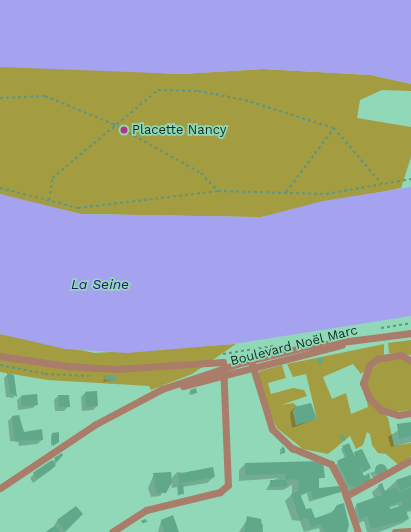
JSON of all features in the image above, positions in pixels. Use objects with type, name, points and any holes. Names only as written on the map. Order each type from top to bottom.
[{"type":"street","name":"Boulevard Noël Marc","points":[[221,365],[251,360],[310,346],[411,333]]},
{"type":"street","name":"Boulevard Noël Marc","points":[[152,394],[367,339]]},
{"type":"street","points":[[411,362],[401,355],[378,359],[366,371],[363,383],[369,398],[381,410],[398,415],[411,413]]},
{"type":"street","points":[[0,356],[67,366],[116,369],[201,364],[221,365]]},
{"type":"street","points":[[251,360],[267,419],[276,434],[301,453],[329,461],[346,496],[358,532]]},
{"type":"street","points":[[201,364],[203,374]]},
{"type":"street","points":[[0,488],[91,428],[152,394],[203,374],[221,365]]},
{"type":"street","points":[[112,532],[146,510],[220,492],[228,485],[226,375],[221,365]]},
{"type":"street","points":[[346,496],[411,460]]},
{"type":"street","points":[[396,532],[411,531]]},
{"type":"path","points":[[49,200],[52,178],[113,124],[158,90],[198,91],[245,100],[334,128],[382,184]]},
{"type":"path","points":[[0,98],[45,96],[113,124],[201,173],[218,191]]},
{"type":"path","points":[[285,192],[334,128]]},
{"type":"path","points":[[0,188],[78,208],[218,191],[326,194],[411,179]]},
{"type":"path","points":[[373,329],[411,323]]},
{"type":"path","points":[[216,355],[281,344]]},
{"type":"shaded area","points":[[38,66],[181,74],[263,69],[371,75],[411,84],[411,91],[382,90],[360,100],[357,118],[411,127],[411,157],[401,188],[261,217],[81,214],[12,198],[0,194],[0,67]]},
{"type":"shaded area","points":[[0,334],[95,353],[236,344],[192,374],[151,390],[149,386],[48,380],[0,372]]},
{"type":"shaded area","points":[[411,340],[411,355],[389,353],[388,343]]},
{"type":"shaded area","points":[[384,344],[384,354],[361,374],[353,364],[323,377],[332,399],[346,393],[351,414],[368,407],[365,392],[388,418],[394,446],[411,443],[411,456],[400,466],[386,454],[378,453],[372,445],[370,434],[367,432],[363,445],[356,449],[350,436],[328,454],[303,449],[277,428],[268,411],[258,374],[260,371],[282,365],[286,378],[268,383],[271,394],[293,388],[304,390],[307,396],[281,405],[293,403],[297,406],[293,411],[296,425],[317,419],[306,374],[293,377],[287,364]]},
{"type":"shaded area","points":[[401,358],[411,365],[411,410],[388,412],[372,398],[366,385],[368,373],[381,361]]},
{"type":"water","points":[[0,0],[411,0],[411,84],[371,75],[263,69],[181,74],[0,67]]},
{"type":"water","name":"La Seine","points":[[411,187],[411,316],[233,344],[127,353],[65,349],[0,334],[0,194],[81,214],[261,217],[323,201]]},
{"type":"building","points":[[320,358],[323,361],[320,364],[317,361]]},
{"type":"building","points":[[7,373],[14,375],[17,397],[10,393]]},
{"type":"building","points":[[105,375],[116,376],[116,381],[105,380]]},
{"type":"building","points":[[196,388],[197,393],[191,394],[190,390]]},
{"type":"building","points":[[97,391],[98,406],[86,407],[85,392]]},
{"type":"building","points":[[37,394],[38,405],[22,406],[21,395]]},
{"type":"building","points":[[58,395],[69,395],[70,407],[59,407]]},
{"type":"building","points":[[311,403],[317,419],[296,425],[294,407]]},
{"type":"building","points":[[19,415],[24,432],[42,429],[43,440],[15,441],[12,416]]},
{"type":"building","points":[[411,422],[411,436],[399,439],[397,424]]},
{"type":"building","points":[[59,432],[59,442],[53,446],[52,433]]},
{"type":"building","points":[[343,434],[346,440],[342,441],[340,435]]},
{"type":"building","points":[[349,443],[355,458],[354,452],[362,449],[371,468],[364,472],[358,464],[364,476],[369,473],[371,480],[355,487],[348,484],[337,461],[347,456],[342,446]]},
{"type":"building","points":[[282,446],[285,449],[285,453],[282,453]]},
{"type":"building","points":[[62,453],[63,455],[57,462],[54,458]]},
{"type":"building","points":[[52,460],[56,466],[37,479],[33,473]]},
{"type":"building","points":[[323,461],[325,478],[319,478],[319,488],[339,486],[341,492],[313,499],[311,491],[300,494],[306,509],[311,508],[315,518],[331,514],[337,505],[344,503],[349,525],[347,532],[326,532],[320,524],[311,527],[308,518],[300,520],[291,494],[299,491],[298,479],[286,480],[285,474],[245,475],[245,463]]},
{"type":"building","points":[[381,464],[385,466],[387,470],[385,474],[381,476],[377,474],[375,470],[377,466]]},
{"type":"building","points":[[213,467],[215,477],[180,484],[178,474]]},
{"type":"building","points":[[171,472],[172,482],[166,493],[156,493],[153,473]]},
{"type":"building","points":[[411,475],[411,486],[400,491],[396,480]]},
{"type":"building","points":[[270,480],[286,480],[288,486],[270,487]]},
{"type":"building","points":[[382,483],[385,491],[397,487],[398,492],[411,488],[411,509],[406,511],[409,519],[371,529],[368,516],[360,519],[356,504],[382,495],[378,485]],"holes":[[[402,501],[403,505],[390,509],[389,506]]]},
{"type":"building","points":[[183,484],[184,494],[179,494],[178,485]]},
{"type":"building","points":[[76,506],[83,514],[65,532],[57,520]]},
{"type":"building","points":[[173,515],[179,532],[164,532],[161,520]]},
{"type":"building","points":[[247,516],[261,519],[263,532],[244,532]]},
{"type":"building","points":[[146,519],[147,522],[142,523],[141,521]]},
{"type":"building","points":[[56,526],[60,532],[46,532],[51,528]]},
{"type":"place","name":"Placette Nancy","points":[[124,130]]}]
